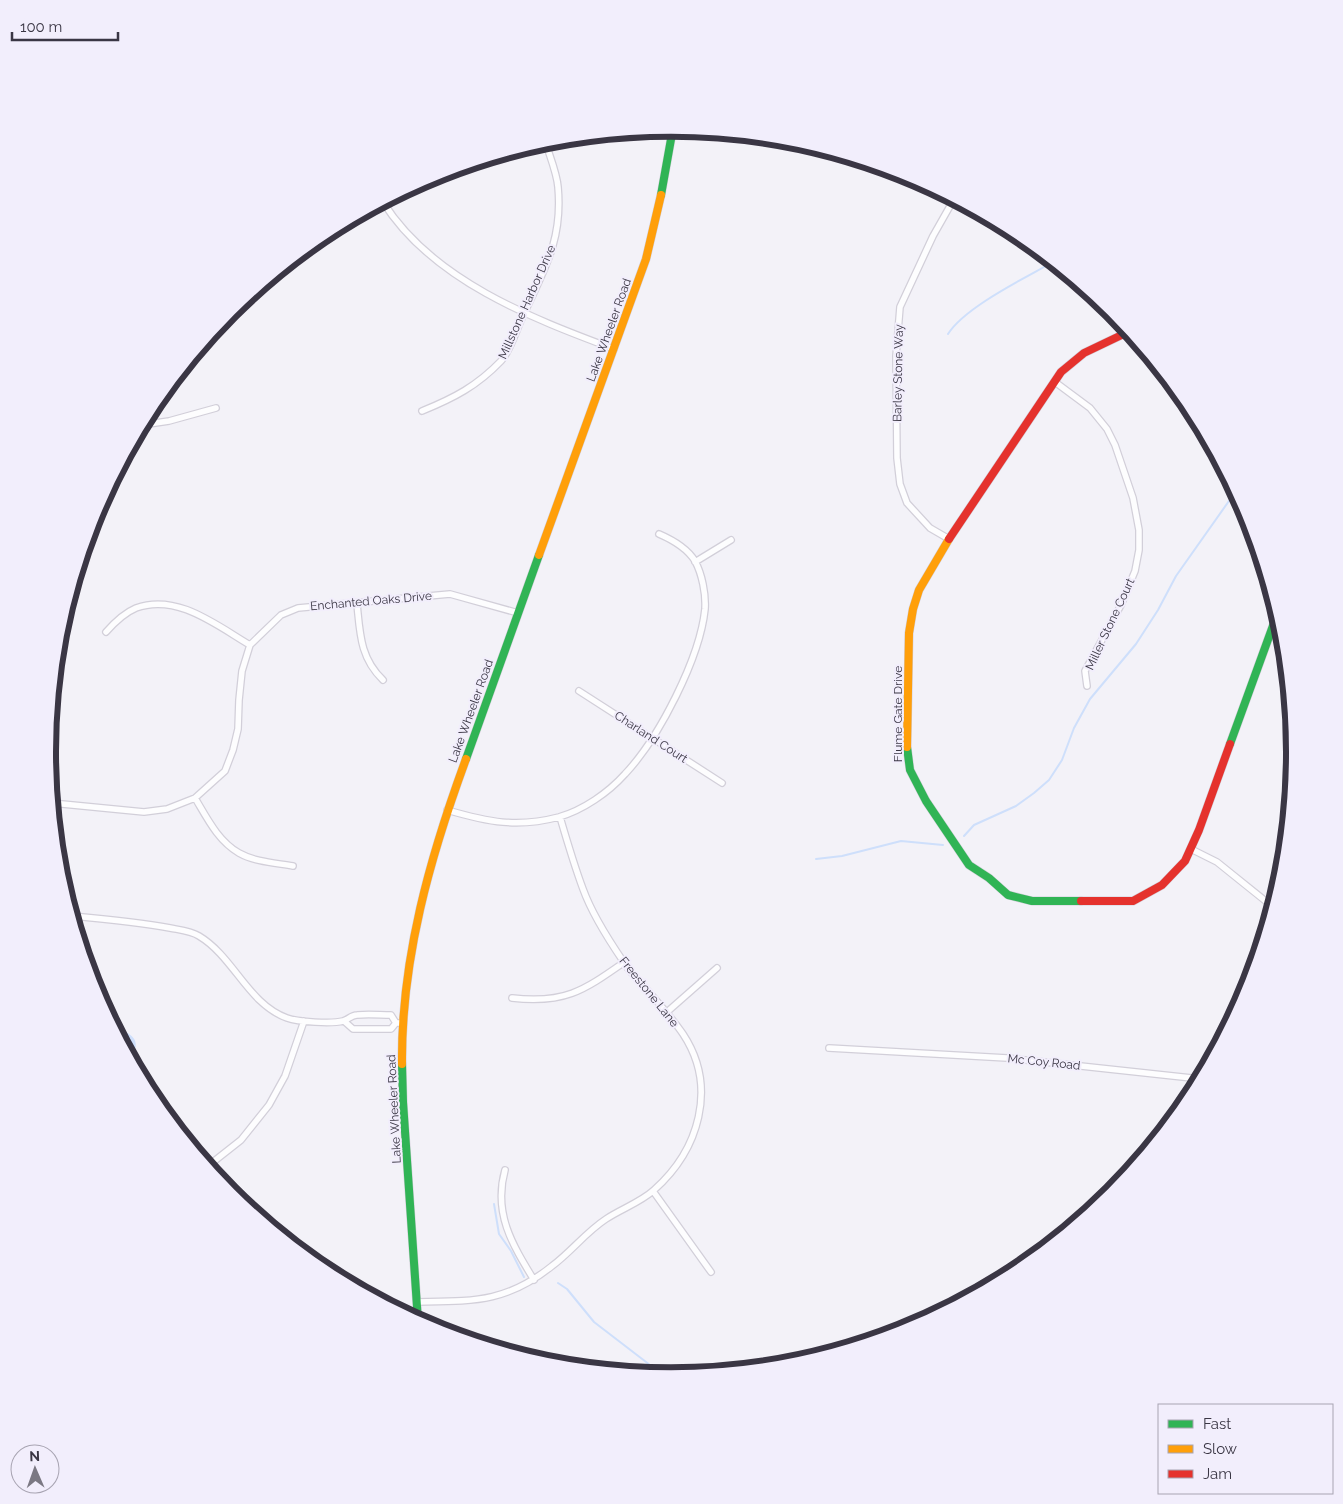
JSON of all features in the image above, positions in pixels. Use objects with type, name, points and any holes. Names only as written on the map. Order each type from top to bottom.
[{"type":"street","name":"Lake Wheeler Road","points":[[418,1312],[400,1023],[413,940],[447,810],[637,286],[654,231],[671,137]]},
{"type":"street","name":"Millstone Harbor Drive","points":[[422,411],[452,399],[472,386],[503,359],[552,253],[557,231],[558,185],[548,150]]},
{"type":"street","name":"Barley Stone Way","points":[[949,539],[930,528],[907,503],[900,484],[897,458],[896,356],[900,307],[933,236],[951,204]]},
{"type":"street","points":[[386,207],[393,219],[407,235],[428,254],[477,287],[524,313],[614,349]]},
{"type":"street","name":"Flume Gate Drive","points":[[1123,334],[1086,351],[1070,362],[1039,403],[949,539],[919,590],[909,633],[907,747],[910,770],[926,801],[969,865],[989,878],[1008,895],[1032,901],[1133,901],[1162,885],[1185,861],[1200,830],[1273,625]]},
{"type":"street","name":"Miller Stone Court","points":[[1055,382],[1090,408],[1107,429],[1115,445],[1133,498],[1139,530],[1139,550],[1135,571],[1121,605],[1086,671],[1087,686]]},
{"type":"street","points":[[152,424],[169,421],[216,408]]},
{"type":"street","points":[[447,810],[485,821],[507,823],[531,822],[560,816],[583,806],[614,785],[626,774],[653,739],[688,669],[703,623],[705,607],[704,591],[695,562],[688,552],[673,540],[659,534]]},
{"type":"street","points":[[695,562],[731,540]]},
{"type":"street","name":"Enchanted Oaks Drive","points":[[59,804],[144,812],[167,809],[195,798],[225,771],[238,729],[242,672],[250,645],[281,615],[298,608],[450,594],[518,613]]},
{"type":"street","points":[[106,632],[120,618],[135,608],[154,604],[176,605],[195,613],[250,645]]},
{"type":"street","points":[[357,604],[361,644],[373,671],[382,680]]},
{"type":"street","name":"Charland Court","points":[[579,691],[722,783]]},
{"type":"street","points":[[195,798],[215,830],[240,853],[264,861],[293,866]]},
{"type":"street","name":"Freestone Lane","points":[[417,1302],[482,1300],[518,1289],[534,1280],[604,1220],[653,1192],[677,1167],[696,1131],[700,1082],[692,1050],[667,1012],[624,963],[584,891],[572,860],[560,816]]},
{"type":"street","points":[[1191,849],[1217,862],[1268,902]]},
{"type":"street","points":[[79,917],[160,926],[198,935],[228,961],[259,1000],[275,1013],[288,1018],[304,1021],[344,1021],[354,1015],[391,1014],[400,1023],[391,1028],[353,1029],[344,1021]]},
{"type":"street","points":[[512,998],[544,1000],[574,993],[589,986],[624,963]]},
{"type":"street","points":[[667,1012],[717,968]]},
{"type":"street","points":[[213,1162],[240,1140],[269,1105],[286,1076],[304,1021]]},
{"type":"street","name":"Mc Coy Road","points":[[829,1048],[1007,1058],[1193,1078]]},
{"type":"street","points":[[505,1170],[502,1183],[504,1222],[513,1246],[534,1280]]},
{"type":"street","points":[[653,1192],[711,1272]]},
{"type":"water","points":[[124,1031],[133,1038],[136,1046],[134,1051]]},
{"type":"waterway","points":[[948,334],[956,324],[981,304],[1047,265]]},
{"type":"waterway","points":[[964,836],[974,825],[1016,806],[1049,780],[1062,760],[1074,728],[1090,699],[1136,644],[1158,610],[1176,576],[1231,498]]},
{"type":"waterway","points":[[816,859],[842,856],[901,841],[943,845]]},
{"type":"waterway","points":[[494,1204],[499,1234],[511,1251],[524,1277]]},
{"type":"waterway","points":[[558,1283],[567,1289],[594,1322],[652,1367]]},
{"type":"traffic: fast","points":[[661,195],[671,137]]},
{"type":"traffic: fast","points":[[466,759],[539,555]]},
{"type":"traffic: fast","points":[[1230,744],[1273,625]]},
{"type":"traffic: fast","points":[[907,747],[910,770],[926,801],[969,865],[989,878],[1008,895],[1032,901],[1081,901]]},
{"type":"traffic: fast","points":[[402,1064],[417,1312]]},
{"type":"traffic: slow","points":[[539,555],[646,259],[661,195]]},
{"type":"traffic: slow","points":[[907,747],[909,633],[913,609],[919,590],[949,539]]},
{"type":"traffic: slow","points":[[402,1064],[403,1025],[412,947],[430,871],[466,759]]},
{"type":"traffic: jam","points":[[949,539],[1061,372],[1084,353],[1123,334]]},
{"type":"traffic: jam","points":[[1081,901],[1133,901],[1162,885],[1185,861],[1199,830],[1230,744]]}]
